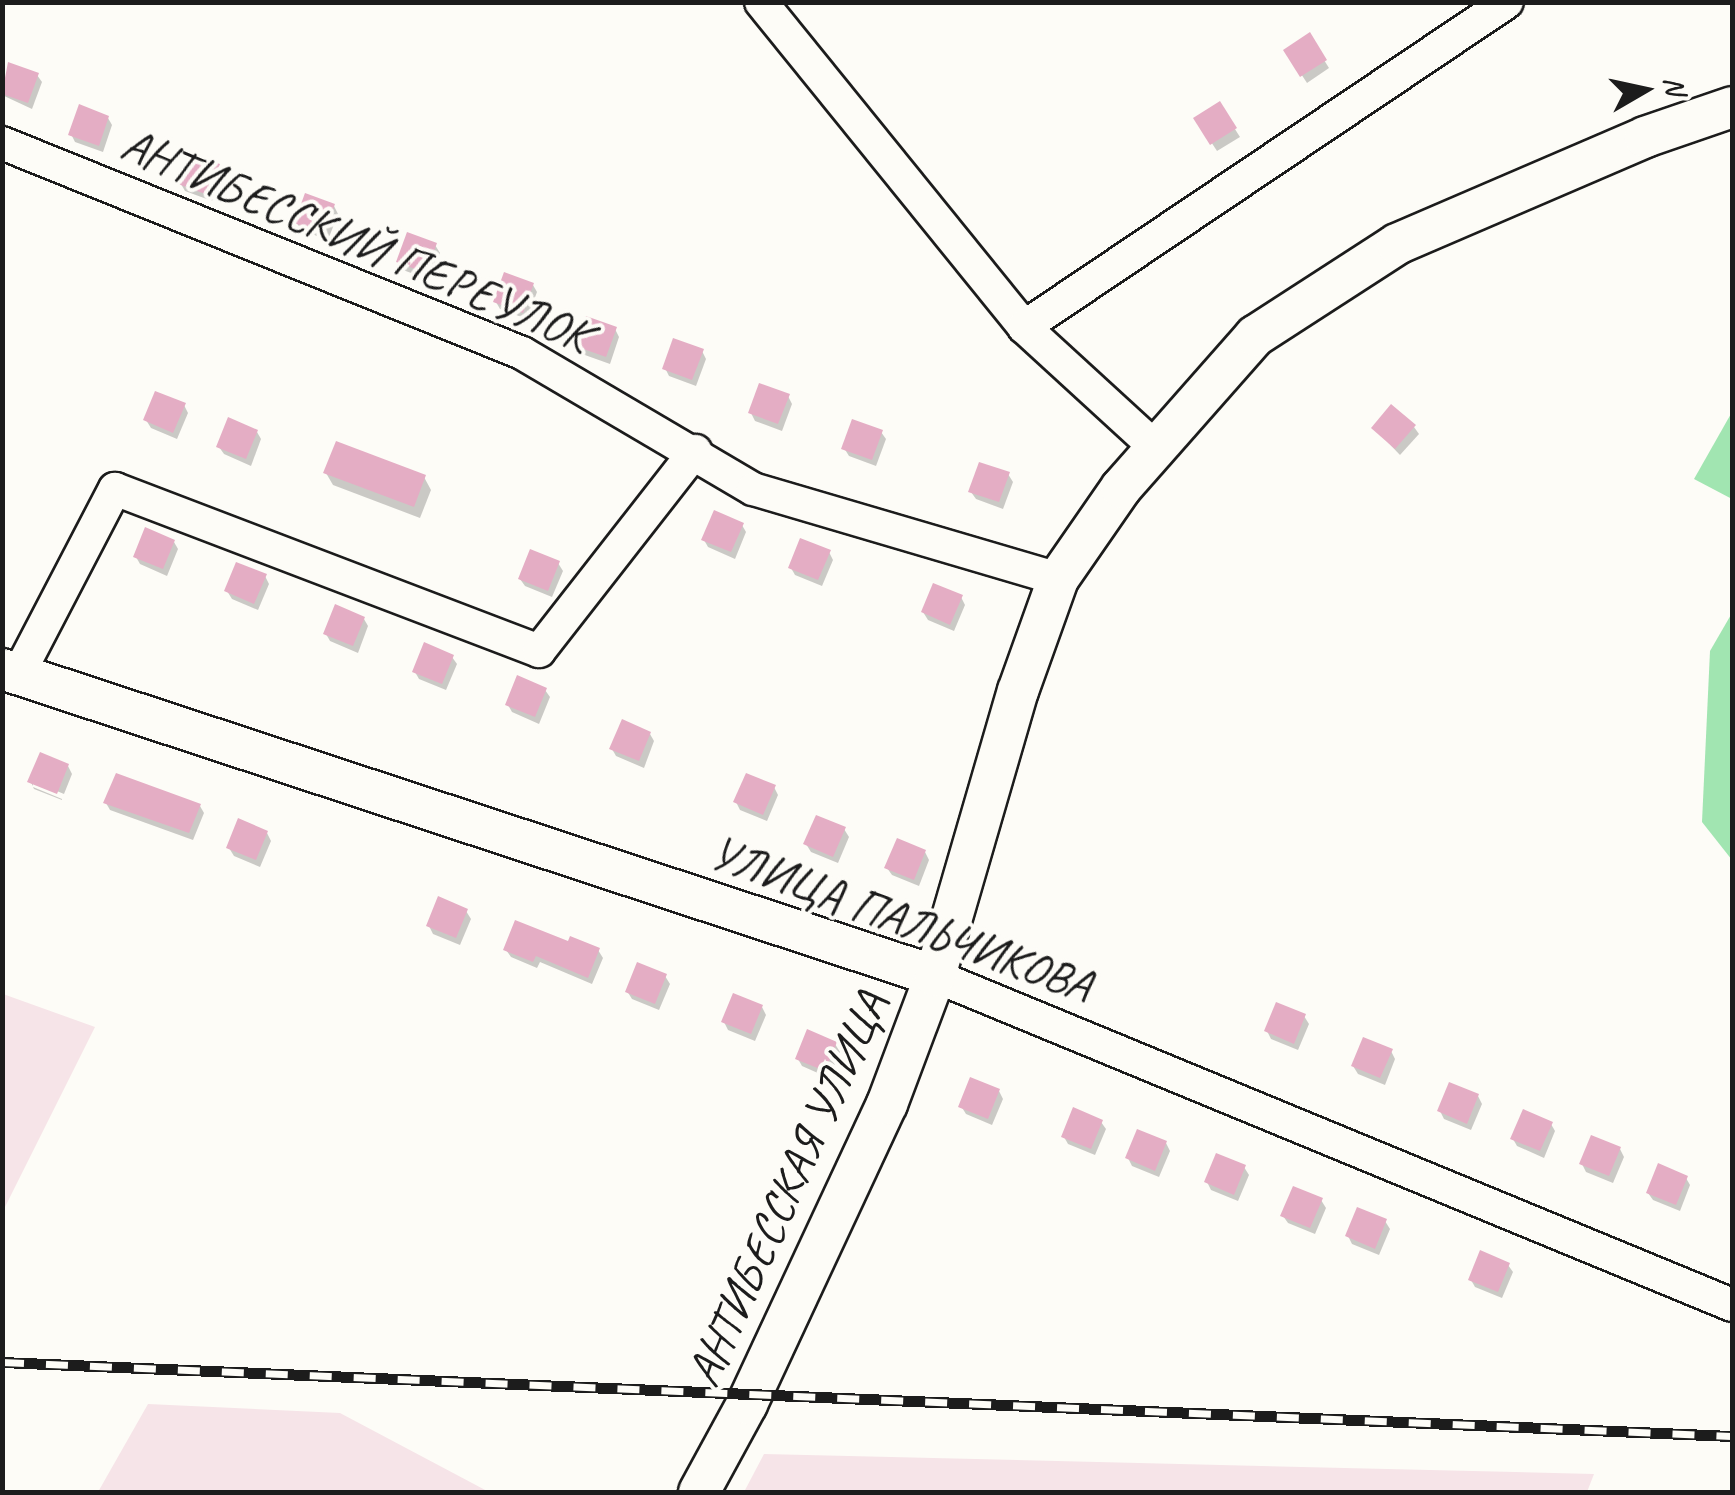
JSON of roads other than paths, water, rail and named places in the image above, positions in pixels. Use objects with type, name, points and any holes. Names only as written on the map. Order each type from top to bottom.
[{"type":"main road","name":"АНТИБЕССКАЯ УЛИЦА","points":[[700,1492],[747,1404],[887,1104],[935,976],[1018,691],[1058,579],[1120,488],[1255,336],[1397,244],[1645,137],[1732,107]]},
{"type":"main road","name":"УЛИЦА ПАЛЬЧИКОВА","points":[[10,672],[935,976]]},
{"type":"street","points":[[762,2],[1024,327],[1156,448]]},
{"type":"street","points":[[1024,327],[1507,2]]},
{"type":"street","name":"АНТИБЕССКИЙ ПЕРЕУЛОК","points":[[2,142],[522,354],[753,488],[1058,579]]},
{"type":"street","name":"УЛИЦА ПАЛЬЧИКОВА","points":[[10,672],[116,489],[539,651],[695,451]]},
{"type":"street","name":"УЛИЦА ПАЛЬЧИКОВА","points":[[935,976],[1732,1304]]},
{"type":"railway","points":[[2,1362],[1732,1436]]}]
